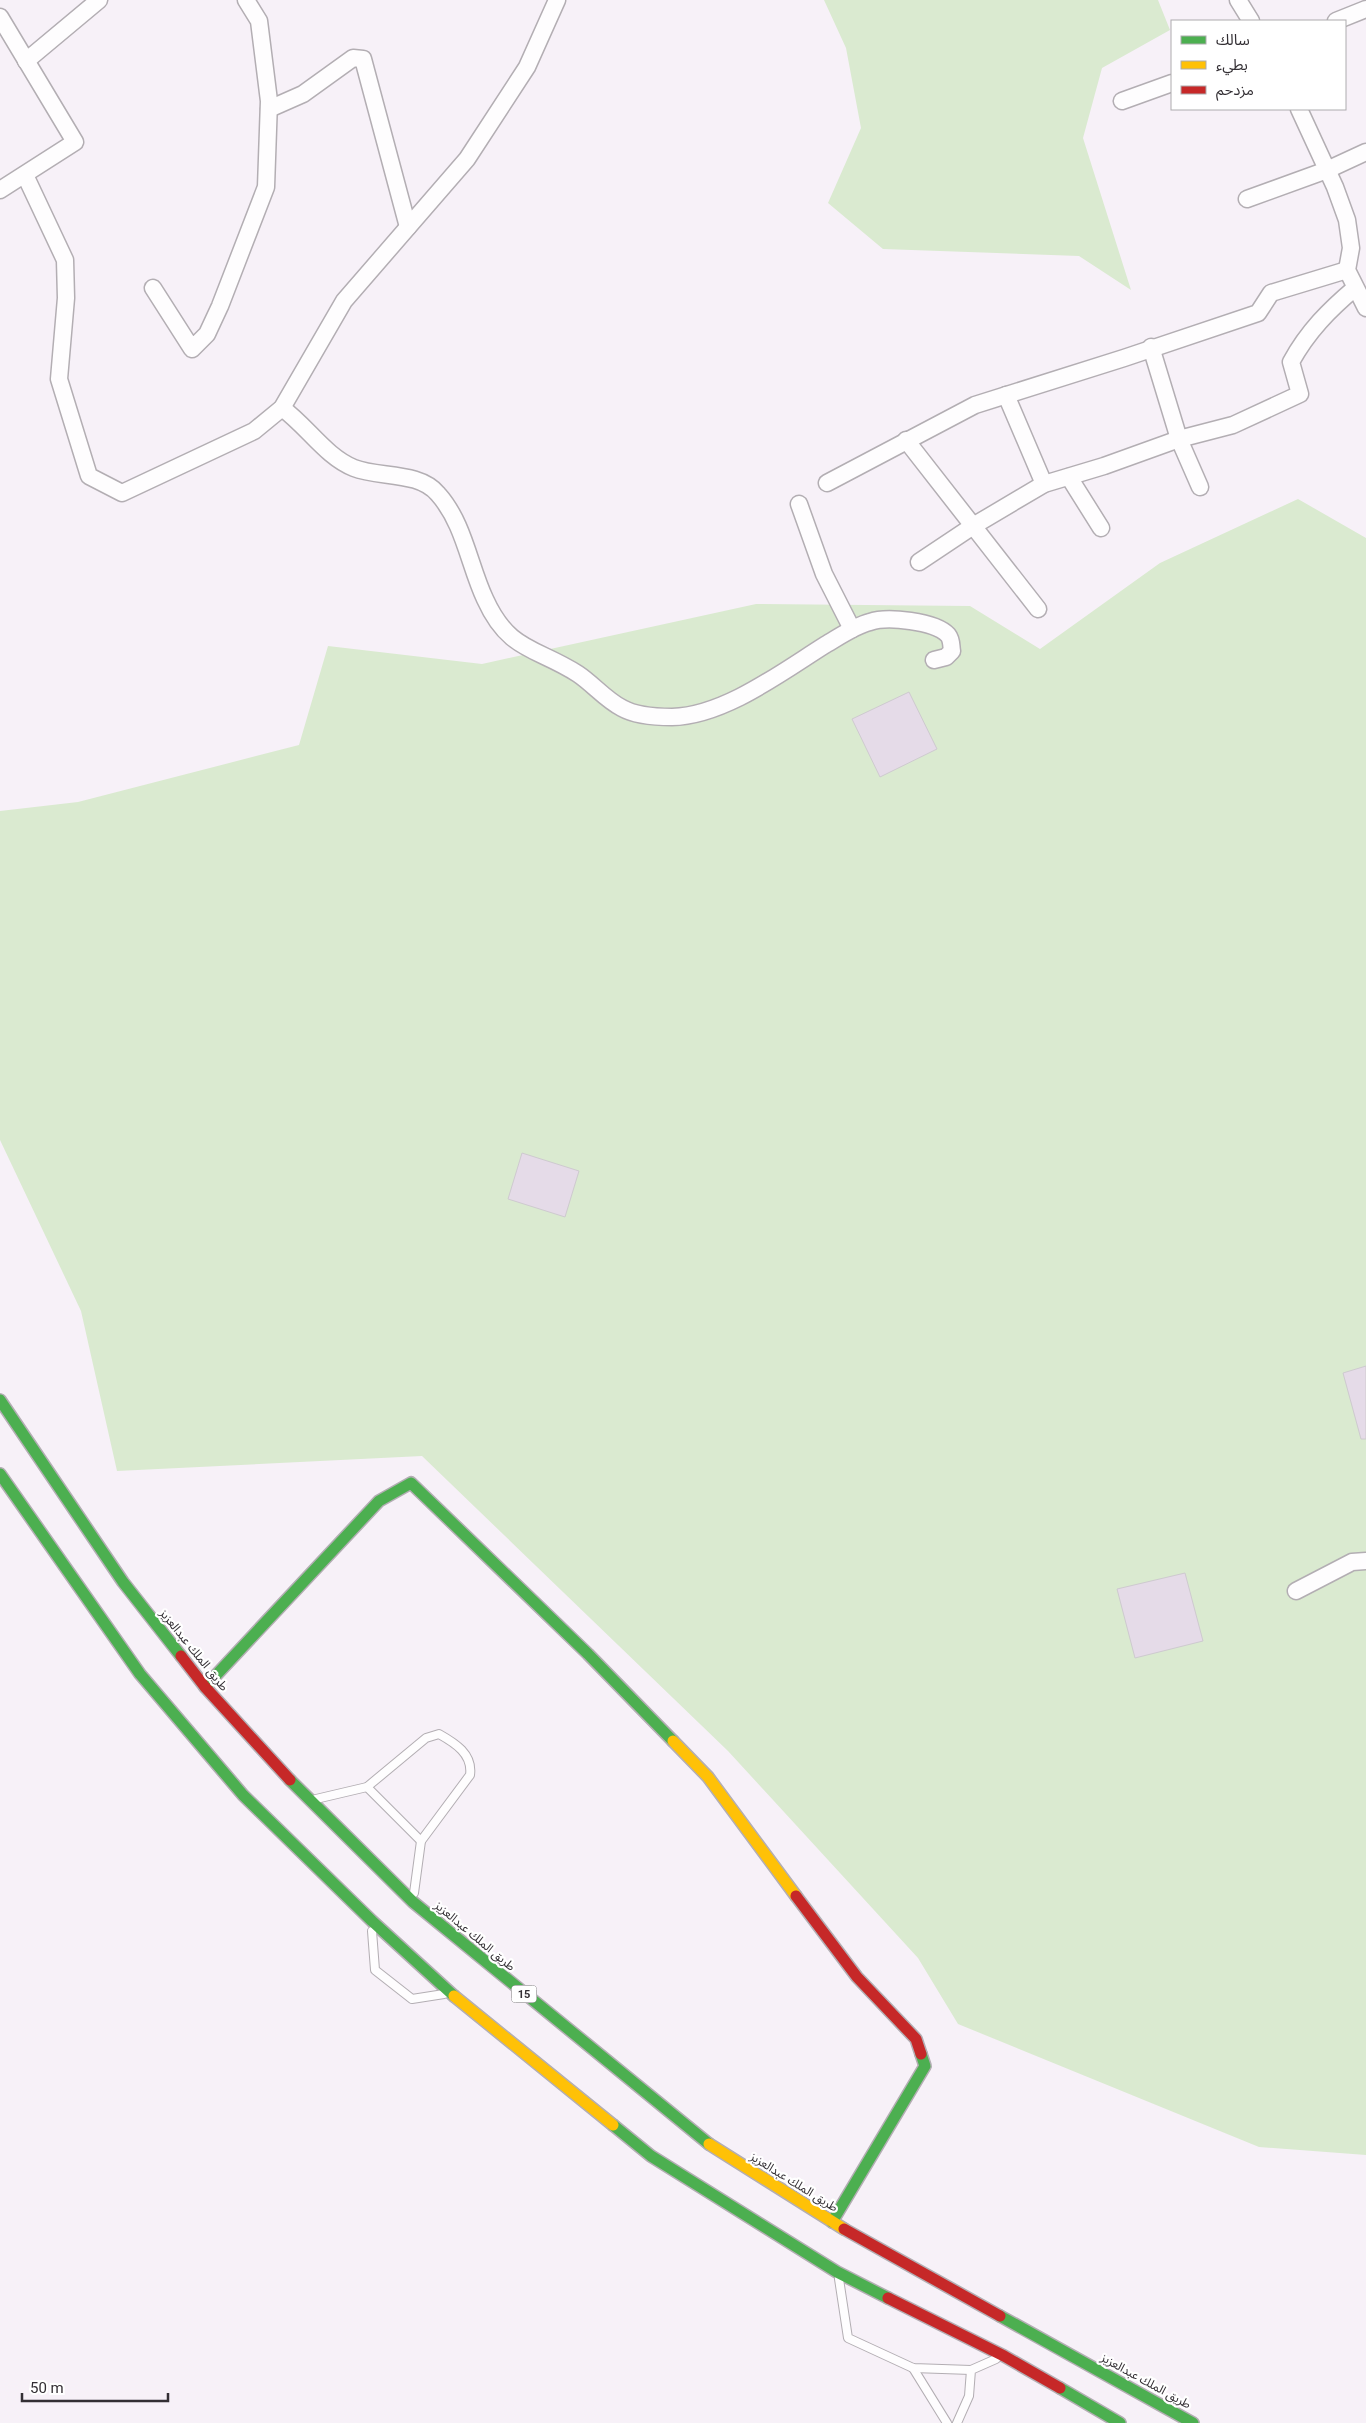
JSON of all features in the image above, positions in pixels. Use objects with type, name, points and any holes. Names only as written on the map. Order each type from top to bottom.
[{"type":"main road","name":"طريق الملك عبدالعزيز","points":[[0,1400],[123,1582],[204,1687],[309,1801],[413,1902],[698,2137],[832,2222],[1193,2423]]},
{"type":"main road","points":[[0,1474],[140,1674],[243,1795],[372,1921],[451,1993],[651,2156],[838,2272],[1004,2356],[1120,2423]]},
{"type":"main road","points":[[204,1687],[379,1501],[411,1483],[588,1654],[708,1777],[857,1976],[916,2039],[925,2066],[832,2222]]},
{"type":"street","points":[[26,62],[99,0]]},
{"type":"street","points":[[154,288],[192,349],[207,334],[220,306],[266,187],[269,109],[259,21],[246,0]]},
{"type":"street","points":[[25,175],[66,260],[66,298],[59,379],[89,476],[122,493],[254,431],[282,408],[344,301],[467,159],[527,67],[557,0]]},
{"type":"street","points":[[1238,0],[1250,20]]},
{"type":"street","points":[[1338,20],[1366,8]]},
{"type":"street","points":[[0,18],[75,142],[0,190]]},
{"type":"street","points":[[269,109],[303,94],[353,58],[364,59],[408,227]]},
{"type":"street","points":[[1122,101],[1171,82]]},
{"type":"street","points":[[1299,110],[1347,220],[1351,248],[1347,270],[1366,308]]},
{"type":"street","points":[[1247,199],[1327,170],[1366,152]]},
{"type":"street","points":[[827,483],[975,405],[1258,313],[1271,293],[1347,270]]},
{"type":"street","points":[[919,562],[973,526],[1044,484],[1180,439],[1233,424],[1300,394],[1291,362],[1302,342],[1324,315],[1356,288]]},
{"type":"street","points":[[1151,347],[1180,439],[1200,487]]},
{"type":"street","points":[[1006,395],[1044,484]]},
{"type":"street","points":[[282,408],[334,456],[353,468],[416,481],[438,493],[449,509],[461,535],[485,599],[505,632],[518,643],[575,672],[622,708],[638,714],[655,716],[674,717],[698,713],[743,695],[852,629],[871,621],[891,619],[923,624],[937,628],[947,634],[951,642],[952,651],[946,657],[934,660]]},
{"type":"street","points":[[906,440],[1038,609]]},
{"type":"street","points":[[1069,477],[1101,528]]},
{"type":"street","points":[[799,504],[824,574],[852,629]]},
{"type":"street","points":[[1296,1591],[1352,1562],[1366,1561]]},
{"type":"lane","points":[[309,1801],[367,1787],[426,1738],[439,1734],[450,1740],[466,1754],[471,1766],[470,1775],[421,1841],[413,1902]]},
{"type":"lane","points":[[367,1787],[421,1841]]},
{"type":"lane","points":[[372,1921],[375,1970],[412,1999],[451,1993]]},
{"type":"lane","points":[[838,2272],[848,2338],[913,2368],[971,2370],[1004,2356]]},
{"type":"lane","points":[[913,2368],[947,2423]]},
{"type":"lane","points":[[957,2423],[969,2396],[971,2370]]},
{"type":"green space","points":[[824,0],[1158,0],[1170,30],[1102,68],[1083,138],[1131,290],[1079,256],[883,249],[828,203],[861,128],[846,48]]},
{"type":"green space","points":[[1298,499],[1366,538],[1366,2155],[1259,2147],[958,2024],[918,1958],[728,1751],[422,1456],[117,1471],[81,1311],[0,1140],[0,811],[78,802],[299,745],[328,646],[482,664],[756,604],[970,606],[1040,649],[1160,563]]},
{"type":"building","points":[[909,692],[937,749],[880,777],[852,719]]},
{"type":"building","points":[[522,1153],[579,1171],[565,1217],[508,1199]]},
{"type":"building","points":[[1366,1366],[1366,1439],[1361,1439],[1343,1373]]},
{"type":"building","points":[[1185,1573],[1203,1641],[1135,1658],[1117,1589]]},
{"type":"traffic: fast","points":[[0,1400],[123,1582],[181,1656]]},
{"type":"traffic: fast","points":[[0,1474],[140,1674],[243,1795],[372,1921],[454,1996]]},
{"type":"traffic: fast","points":[[205,1687],[379,1501],[411,1483],[588,1654],[673,1741]]},
{"type":"traffic: fast","points":[[290,1780],[413,1902],[709,2144]]},
{"type":"traffic: fast","points":[[832,2222],[925,2066],[921,2054]]},
{"type":"traffic: fast","points":[[613,2125],[651,2156],[837,2272],[888,2298]]},
{"type":"traffic: fast","points":[[1000,2316],[1193,2423]]},
{"type":"traffic: fast","points":[[1060,2388],[1120,2423]]},
{"type":"traffic: slow","points":[[673,1741],[708,1777],[796,1896]]},
{"type":"traffic: slow","points":[[454,1996],[613,2125]]},
{"type":"traffic: slow","points":[[709,2144],[844,2229]]},
{"type":"traffic: jam","points":[[181,1656],[205,1687],[290,1780]]},
{"type":"traffic: jam","points":[[796,1896],[857,1977],[916,2039],[921,2054]]},
{"type":"traffic: jam","points":[[844,2229],[1000,2316]]},
{"type":"traffic: jam","points":[[888,2298],[1004,2356],[1060,2388]]}]
